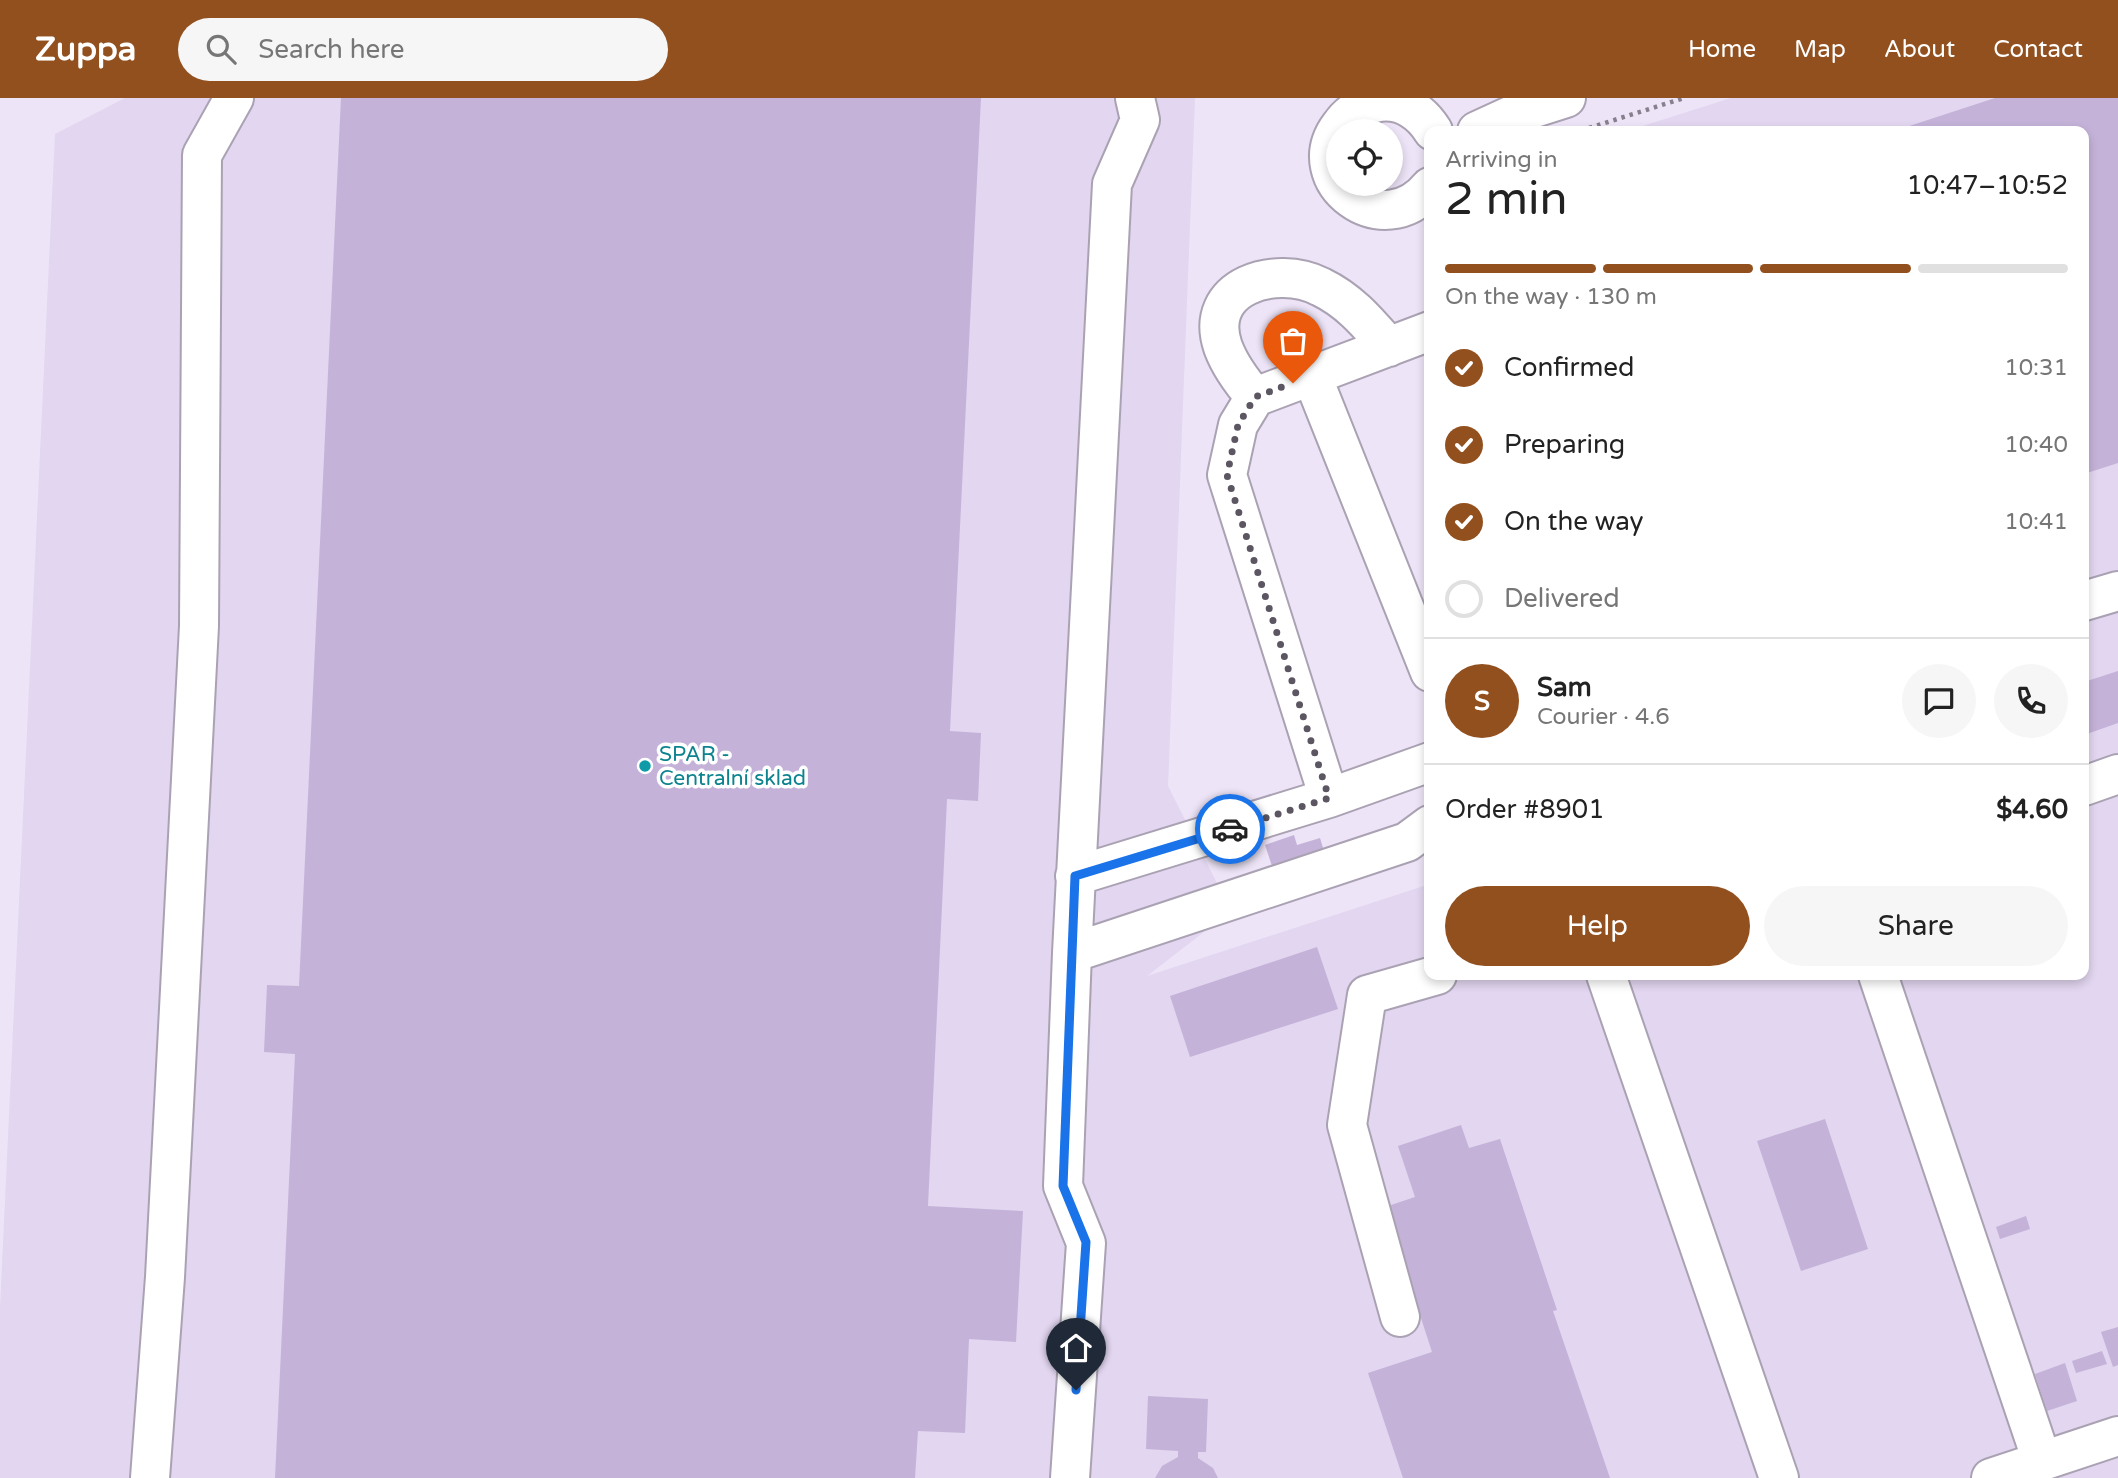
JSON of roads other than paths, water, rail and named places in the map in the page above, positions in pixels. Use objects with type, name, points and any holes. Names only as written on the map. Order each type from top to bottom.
[{"type":"street","points":[[150,1478],[165,1277],[199,626],[202,155],[233,98]]},
{"type":"street","points":[[1070,1478],[1086,1242],[1063,1186],[1075,876],[1112,184],[1140,120],[1135,98]]},
{"type":"street","points":[[1489,126],[1566,98]]},
{"type":"street","points":[[1424,195],[1410,205],[1395,210],[1365,208],[1341,190],[1330,161],[1331,146],[1335,131],[1345,119],[1371,103],[1386,101],[1401,104],[1421,116],[1429,126]]},
{"type":"street","points":[[1255,397],[1237,375],[1223,346],[1221,319],[1228,300],[1246,284],[1269,277],[1320,286],[1357,311],[1389,347]]},
{"type":"street","points":[[1329,798],[1227,475],[1238,425],[1255,397],[1424,333]]},
{"type":"street","points":[[1312,376],[1424,657]]},
{"type":"street","points":[[2089,600],[2118,591]]},
{"type":"street","points":[[1075,876],[1329,798],[1424,764]]},
{"type":"street","points":[[2089,784],[2118,774]]},
{"type":"street","points":[[1072,953],[1407,842],[1424,829]]},
{"type":"street","points":[[1400,1317],[1347,1125],[1367,995],[1424,979]]},
{"type":"street","points":[[1608,980],[1779,1478]]},
{"type":"street","points":[[1880,980],[2042,1461]]},
{"type":"street","points":[[1991,1478],[2118,1436]]},
{"type":"place","name":"SPAR - Centralní sklad","points":[[645,766]]}]
